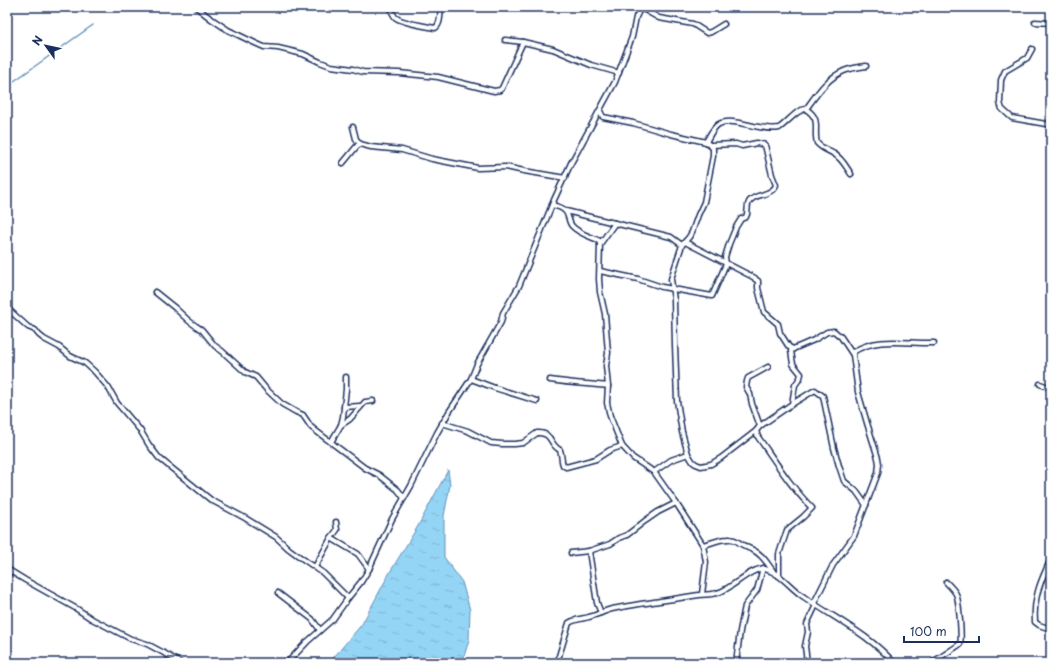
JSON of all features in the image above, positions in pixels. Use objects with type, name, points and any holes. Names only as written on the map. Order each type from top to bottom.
[{"type":"street","points":[[196,7],[228,30],[264,47],[278,48],[302,54],[331,66],[363,72],[399,72],[438,77],[494,91],[502,88],[522,42]]},
{"type":"street","points":[[392,12],[394,17],[397,19],[435,28],[438,25],[441,7]]},
{"type":"street","points":[[287,663],[307,642],[333,619],[369,569],[392,519],[412,486],[428,449],[442,423],[471,379],[482,354],[503,318],[503,313],[519,286],[552,205],[575,157],[612,90],[632,37],[636,17],[641,7],[659,18],[693,24],[706,32],[711,32],[724,24]]},
{"type":"street","points":[[1035,22],[1051,23]]},
{"type":"street","points":[[505,40],[553,49],[591,65],[619,73]]},
{"type":"street","points":[[1032,49],[1027,58],[1005,71],[1001,80],[1000,103],[1002,109],[1012,118],[1051,124]]},
{"type":"street","points":[[708,144],[716,126],[719,124],[733,122],[760,128],[775,129],[804,108],[806,109],[821,88],[834,76],[845,70],[866,66]]},
{"type":"street","points":[[806,109],[814,115],[816,119],[817,143],[840,158],[851,174]]},
{"type":"street","points":[[600,111],[603,117],[633,123],[708,144],[736,144],[742,146],[758,143],[765,145],[772,175],[776,185],[772,190],[753,198],[750,201],[747,208],[747,215],[738,222],[729,244],[725,257],[726,264],[712,296],[662,287],[600,271]]},
{"type":"street","points":[[353,127],[356,139],[360,144],[402,150],[432,159],[478,168],[506,167],[565,178]]},
{"type":"street","points":[[343,163],[360,144]]},
{"type":"street","points":[[708,144],[713,148],[713,156],[704,202],[692,232],[684,243],[671,279],[674,300],[677,401],[682,432],[688,454],[696,464],[701,466],[712,464],[756,432],[760,426],[815,390],[823,396],[834,448],[844,481],[856,491],[866,505]]},
{"type":"street","points":[[552,205],[566,211],[670,237],[755,278],[758,281],[764,312],[778,324],[780,333],[792,349]]},
{"type":"street","points":[[566,211],[570,225],[584,235],[600,241],[600,292],[608,353],[606,366],[608,386],[607,403],[610,416],[622,446],[633,458],[654,472],[676,502],[703,545],[706,562],[702,594]]},
{"type":"street","points":[[600,244],[616,223]]},
{"type":"street","points":[[155,292],[202,330],[215,346],[245,372],[256,377],[282,404],[303,415],[311,427],[365,468],[379,474],[398,490],[404,498]]},
{"type":"street","points":[[7,308],[44,339],[70,356],[85,363],[95,372],[108,387],[117,403],[140,430],[148,446],[159,458],[211,500],[276,537],[300,557],[323,572],[348,598]]},
{"type":"street","points":[[792,349],[814,340],[827,332],[834,331],[841,337],[853,355],[858,392],[879,464],[878,473],[854,536],[833,565],[807,624],[808,632],[805,646],[807,663]]},
{"type":"street","points":[[853,355],[853,352],[859,348],[876,343],[934,343]]},
{"type":"street","points":[[792,349],[793,364],[801,374],[795,385],[792,404]]},
{"type":"street","points":[[760,426],[746,386],[748,378],[768,367]]},
{"type":"street","points":[[331,442],[341,425],[343,417],[346,377]]},
{"type":"street","points":[[471,379],[537,401]]},
{"type":"street","points":[[550,380],[608,386]]},
{"type":"street","points":[[1040,384],[1051,388]]},
{"type":"street","points":[[341,425],[350,419],[365,402],[373,401]]},
{"type":"street","points":[[344,407],[360,406]]},
{"type":"street","points":[[442,423],[468,431],[485,440],[497,443],[515,444],[528,440],[537,434],[545,434],[556,448],[560,450],[562,455],[561,461],[566,467],[596,459],[610,450],[622,446]]},
{"type":"street","points":[[756,432],[781,470],[804,501],[812,508],[787,530],[779,554],[779,576]]},
{"type":"street","points":[[654,472],[671,460],[688,454]]},
{"type":"street","points":[[571,553],[589,551],[610,544],[627,535],[645,521],[676,502]]},
{"type":"street","points":[[315,566],[337,530],[336,522]]},
{"type":"street","points":[[331,538],[358,554],[369,569]]},
{"type":"street","points":[[703,545],[709,544],[716,540],[737,540],[744,546],[760,554],[773,572]]},
{"type":"street","points":[[589,551],[597,603],[601,613]]},
{"type":"street","points":[[1051,559],[1042,576],[1034,604],[1035,622],[1051,630]]},
{"type":"street","points":[[559,656],[569,623],[572,621],[589,618],[612,609],[702,594],[718,593],[756,570],[763,568],[779,576],[802,596],[864,636],[894,663]]},
{"type":"street","points":[[736,663],[745,606],[757,590],[763,568]]},
{"type":"street","points":[[7,569],[78,609],[92,619],[124,635],[164,652],[180,663]]},
{"type":"street","points":[[931,663],[956,647],[961,639],[959,606],[956,593],[946,582]]},
{"type":"street","points":[[278,593],[312,619],[320,630]]},
{"type":"water","points":[[448,470],[450,485],[444,516],[444,557],[462,582],[470,610],[469,640],[462,663],[329,663],[362,624]]},
{"type":"waterway","points":[[7,86],[93,25]]}]
